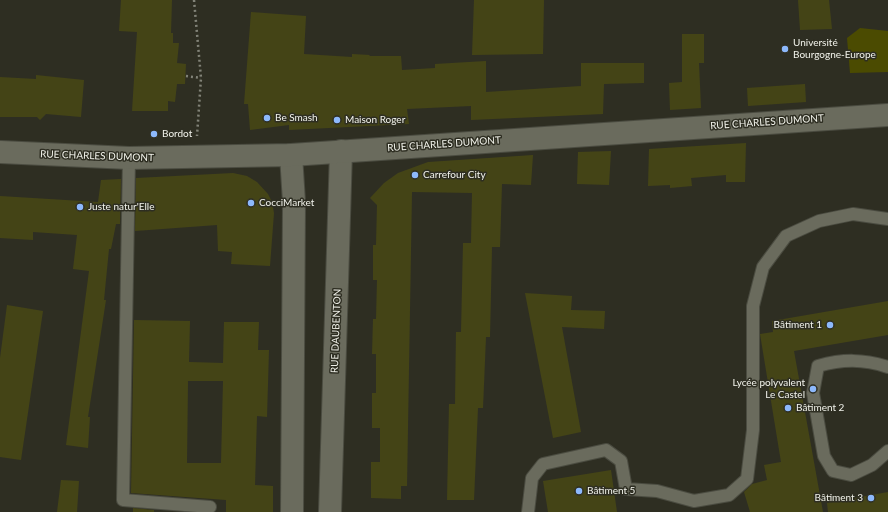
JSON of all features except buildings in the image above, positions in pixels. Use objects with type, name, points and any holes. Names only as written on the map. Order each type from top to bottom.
[{"type":"street","name":"RUE CHARLES DUMONT","points":[[0,152],[129,158],[291,155],[888,115]]},
{"type":"street","name":"RUE DAUBENTON","points":[[330,512],[341,151]]},
{"type":"street","points":[[291,155],[294,202],[292,512]]},
{"type":"lane","points":[[129,158],[123,500],[210,507]]},
{"type":"lane","points":[[528,512],[532,478],[543,464],[606,450],[621,461],[626,488],[657,491],[694,501],[729,495],[747,479],[753,430],[753,306],[763,267],[786,236],[819,221],[854,214],[888,219]]},
{"type":"lane","points":[[888,367],[871,361],[838,360],[818,366],[813,393],[824,456],[833,471],[851,474],[872,465],[888,451]]},
{"type":"path","points":[[194,0],[201,78],[195,156]]},
{"type":"path","points":[[186,76],[201,78]]},
{"type":"shaded area","points":[[860,28],[888,31],[888,72],[850,73],[847,38]]},
{"type":"place","name":"Université Bourgogne-Europe","points":[[785,49]]},
{"type":"place","name":"Be Smash","points":[[267,118]]},
{"type":"place","name":"Maison Roger","points":[[337,120]]},
{"type":"place","name":"Bordot","points":[[154,134]]},
{"type":"place","name":"Carrefour City","points":[[415,175]]},
{"type":"place","name":"CocciMarket","points":[[251,203]]},
{"type":"place","name":"Juste natur'Elle","points":[[80,207]]},
{"type":"place","name":"Bâtiment 1","points":[[830,325]]},
{"type":"place","name":"Lycée polyvalent Le Castel","points":[[813,389]]},
{"type":"place","name":"Bâtiment 2","points":[[788,408]]},
{"type":"place","name":"Bâtiment 5","points":[[579,491]]},
{"type":"place","name":"Bâtiment 3","points":[[871,498]]}]
